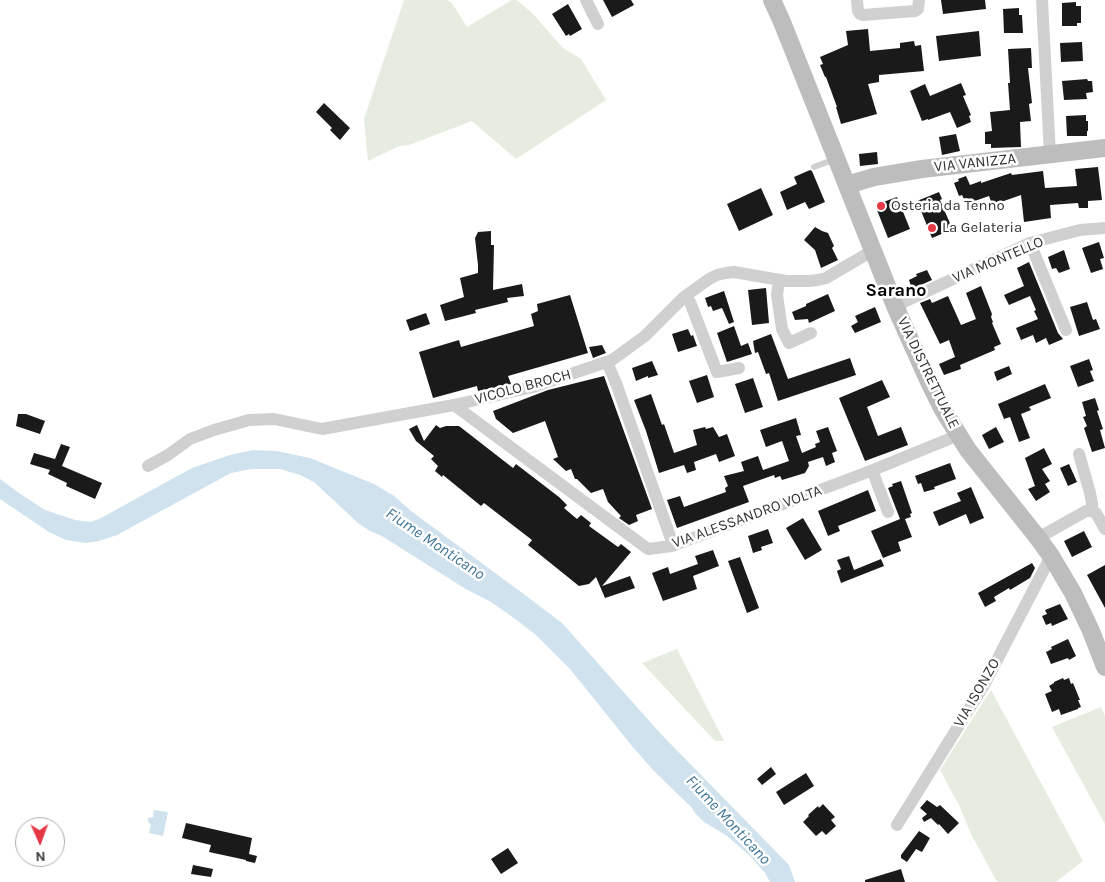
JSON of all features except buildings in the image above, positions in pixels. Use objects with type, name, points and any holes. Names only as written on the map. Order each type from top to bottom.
[{"type":"main road","name":"VIA DISTRETTUALE","points":[[772,0],[837,158],[872,251],[930,384],[958,434],[1051,556],[1073,593],[1105,667]]},
{"type":"main road","name":"VIA VANIZZA","points":[[847,185],[874,177],[922,169],[1105,148]]},
{"type":"street","points":[[586,0],[598,24]]},
{"type":"street","points":[[857,0],[858,11],[863,15],[915,11],[918,9],[918,0]]},
{"type":"street","points":[[1042,0],[1050,155]]},
{"type":"street","name":"VIA MONTELLO","points":[[895,306],[1030,243],[1080,230],[1105,228]]},
{"type":"street","points":[[1030,243],[1066,330]]},
{"type":"street","name":"VICOLO BROCH","points":[[148,466],[190,438],[248,420],[274,418],[322,429],[454,405],[533,387],[607,362],[638,343],[684,297],[709,279],[734,272],[779,280],[810,281],[826,278],[872,251]]},
{"type":"street","points":[[779,280],[777,295],[782,329],[789,343],[811,333]]},
{"type":"street","points":[[684,297],[690,302],[717,372],[738,368]]},
{"type":"street","points":[[607,362],[672,546]]},
{"type":"street","name":"VIA ALESSANDRO VOLTA","points":[[454,405],[648,549],[672,546],[874,470],[958,434]]},
{"type":"street","points":[[1078,454],[1092,503],[1105,529]]},
{"type":"street","points":[[874,470],[874,475],[888,512]]},
{"type":"street","points":[[1038,538],[1086,511],[1098,513]]},
{"type":"street","name":"VIA ISONZO","points":[[897,825],[984,685],[1051,556]]},
{"type":"lane","points":[[814,167],[837,158]]},
{"type":"shaded area","points":[[404,0],[447,0],[452,3],[467,27],[512,0],[517,0],[533,14],[563,48],[581,59],[606,100],[516,159],[472,121],[409,145],[399,146],[368,161],[364,119]]},
{"type":"shaded area","points":[[677,649],[724,741],[715,741],[642,663]]},
{"type":"shaded area","points":[[991,690],[1083,861],[1056,882],[997,882],[940,770]]},
{"type":"shaded area","points":[[1101,707],[1105,716],[1105,824],[1052,727]]},
{"type":"water","name":"Fiume Monticano","points":[[253,450],[277,451],[310,458],[374,484],[394,496],[411,511],[562,623],[660,733],[789,865],[795,882],[770,882],[765,873],[750,856],[727,836],[704,822],[653,770],[570,669],[536,635],[491,602],[464,588],[358,523],[314,482],[300,475],[280,469],[251,469],[231,473],[117,535],[86,543],[66,540],[49,532],[0,499],[0,479],[45,510],[75,520],[91,522],[192,468],[230,455]]},
{"type":"water","points":[[154,810],[168,812],[163,836],[149,833],[151,825],[148,822],[148,818],[153,817]]},
{"type":"place","name":"Osteria da Tenno","points":[[881,206]]},
{"type":"place","name":"La Gelateria","points":[[932,228]]},
{"type":"district","name":"Sarano","points":[[896,291]]}]
